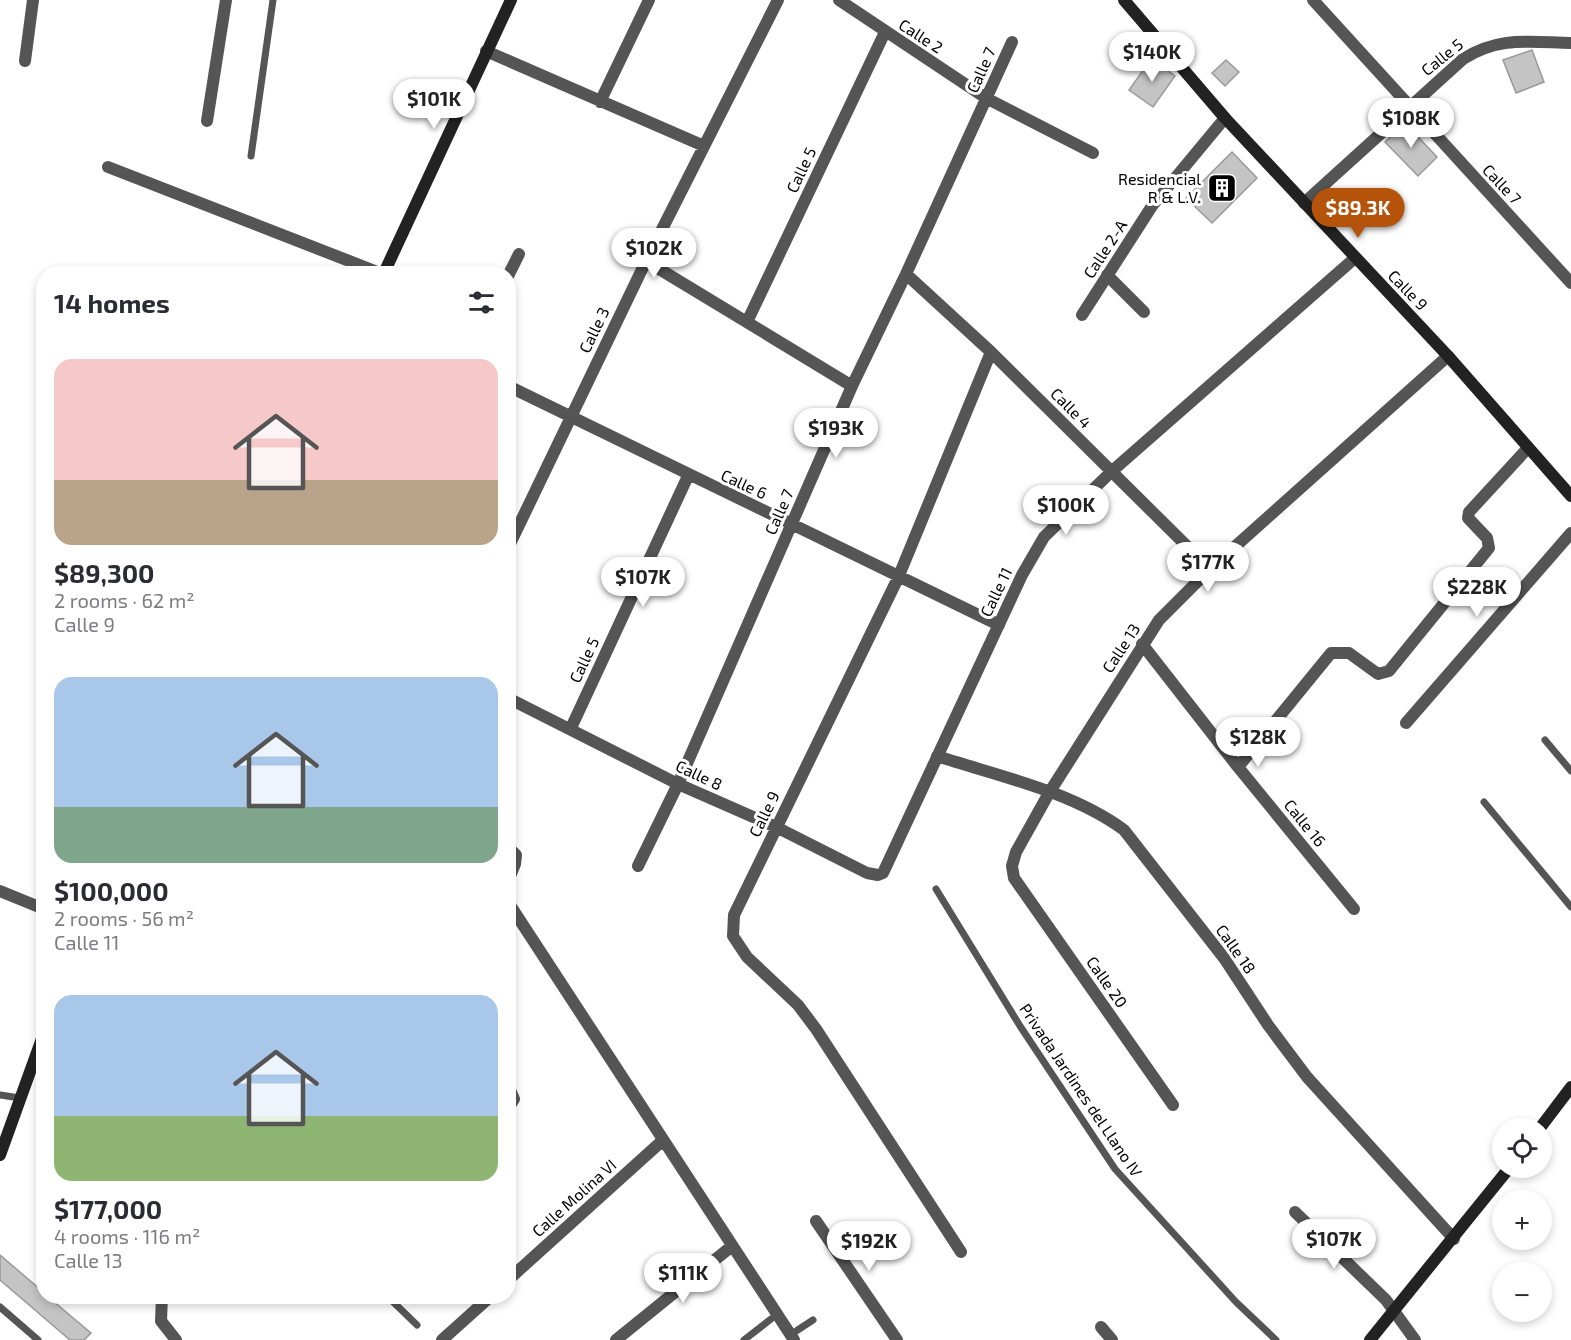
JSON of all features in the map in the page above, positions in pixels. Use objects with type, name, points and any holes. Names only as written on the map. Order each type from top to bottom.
[{"type":"main road","points":[[385,266],[511,0]]},
{"type":"main road","name":"Calle 9","points":[[1124,0],[1225,118],[1448,356],[1527,449],[1571,496]]},
{"type":"main road","points":[[0,1155],[36,1055]]},
{"type":"main road","points":[[1548,1118],[1571,1087]]},
{"type":"main road","points":[[1370,1340],[1501,1178]]},
{"type":"street","points":[[25,61],[33,0]]},
{"type":"street","points":[[207,122],[226,0]]},
{"type":"street","points":[[600,102],[649,0]]},
{"type":"street","name":"Calle 3","points":[[516,531],[646,261],[778,0]]},
{"type":"street","name":"Calle 2","points":[[839,0],[986,98],[1093,153]]},
{"type":"street","name":"Calle 7","points":[[1313,0],[1571,283]]},
{"type":"street","name":"Calle 5","points":[[747,322],[885,32]]},
{"type":"street","name":"Calle 5","points":[[1304,203],[1463,59],[1480,48],[1504,41],[1571,43]]},
{"type":"street","name":"Calle 7","points":[[638,866],[678,784],[852,386],[1011,42]]},
{"type":"street","points":[[486,51],[704,146]]},
{"type":"street","name":"Calle 2-A","points":[[1082,315],[1152,206],[1225,118]]},
{"type":"street","points":[[108,167],[364,266]]},
{"type":"street","points":[[513,266],[519,254]]},
{"type":"street","name":"Calle 11","points":[[878,875],[886,868],[999,625],[1044,537],[1111,472],[1355,258]]},
{"type":"street","points":[[646,261],[852,386]]},
{"type":"street","name":"Calle 4","points":[[906,273],[991,352],[1210,569]]},
{"type":"street","points":[[1107,275],[1144,312]]},
{"type":"street","name":"Calle 9","points":[[961,1252],[816,1029],[798,1005],[747,957],[733,936],[734,915],[898,578],[991,352]]},
{"type":"street","name":"Calle 13","points":[[1014,878],[1012,866],[1016,852],[1049,793],[1159,620],[1210,569],[1448,356]]},
{"type":"street","name":"Calle 6","points":[[516,390],[688,476],[999,625]]},
{"type":"street","points":[[1238,767],[1331,653],[1348,653],[1378,674],[1389,671],[1489,548],[1487,538],[1468,518],[1469,512],[1527,449]]},
{"type":"street","name":"Calle 5","points":[[571,728],[688,476]]},
{"type":"street","points":[[1406,723],[1571,532]]},
{"type":"street","name":"Calle 16","points":[[1142,644],[1238,767],[1354,909]]},
{"type":"street","name":"Calle 8","points":[[516,702],[678,784],[776,827],[867,873],[878,875]]},
{"type":"street","name":"Calle 18","points":[[937,756],[1049,793],[1107,818],[1137,843],[1224,958],[1268,1025],[1307,1077],[1454,1239]]},
{"type":"street","name":"Calle 20","points":[[1014,878],[1173,1105]]},
{"type":"street","points":[[0,891],[36,906]]},
{"type":"street","points":[[516,914],[732,1246],[774,1317],[792,1337]]},
{"type":"street","name":"Calle Molina VI","points":[[516,1273],[662,1141]]},
{"type":"street","points":[[1295,1212],[1386,1300],[1415,1340]]},
{"type":"street","points":[[816,1221],[897,1340]]},
{"type":"street","points":[[616,1340],[732,1246]]},
{"type":"street","points":[[162,1304],[161,1321],[176,1340]]},
{"type":"street","points":[[442,1340],[482,1304]]},
{"type":"street","points":[[1101,1327],[1112,1340]]},
{"type":"lane","points":[[251,156],[273,0]]},
{"type":"lane","points":[[1545,740],[1571,771]]},
{"type":"lane","points":[[1484,802],[1571,907]]},
{"type":"lane","name":"Privada Jardines del Llano IV","points":[[936,889],[1020,1026],[1115,1169],[1236,1302],[1276,1340]]},
{"type":"lane","points":[[0,1095],[20,1098]]},
{"type":"lane","points":[[395,1304],[417,1325]]},
{"type":"lane","points":[[0,1306],[38,1340]]},
{"type":"lane","points":[[744,1340],[774,1317]]},
{"type":"lane","points":[[792,1337],[813,1320]]},
{"type":"building","points":[[1532,50],[1544,82],[1516,93],[1503,60]]},
{"type":"building","points":[[1151,59],[1175,76],[1153,107],[1129,90]]},
{"type":"building","points":[[1226,60],[1239,72],[1225,86],[1212,73]]},
{"type":"building","points":[[1405,123],[1437,157],[1418,176],[1385,142]]},
{"type":"building","name":"Residencial R & L.V.","points":[[1232,152],[1257,178],[1212,223],[1186,198]]},
{"type":"building","points":[[0,1255],[36,1286],[36,1304],[57,1304],[91,1333],[84,1340],[70,1340],[0,1280]]},
{"type":"place","name":"Residencial R & L.V.","points":[[1222,188]]}]
